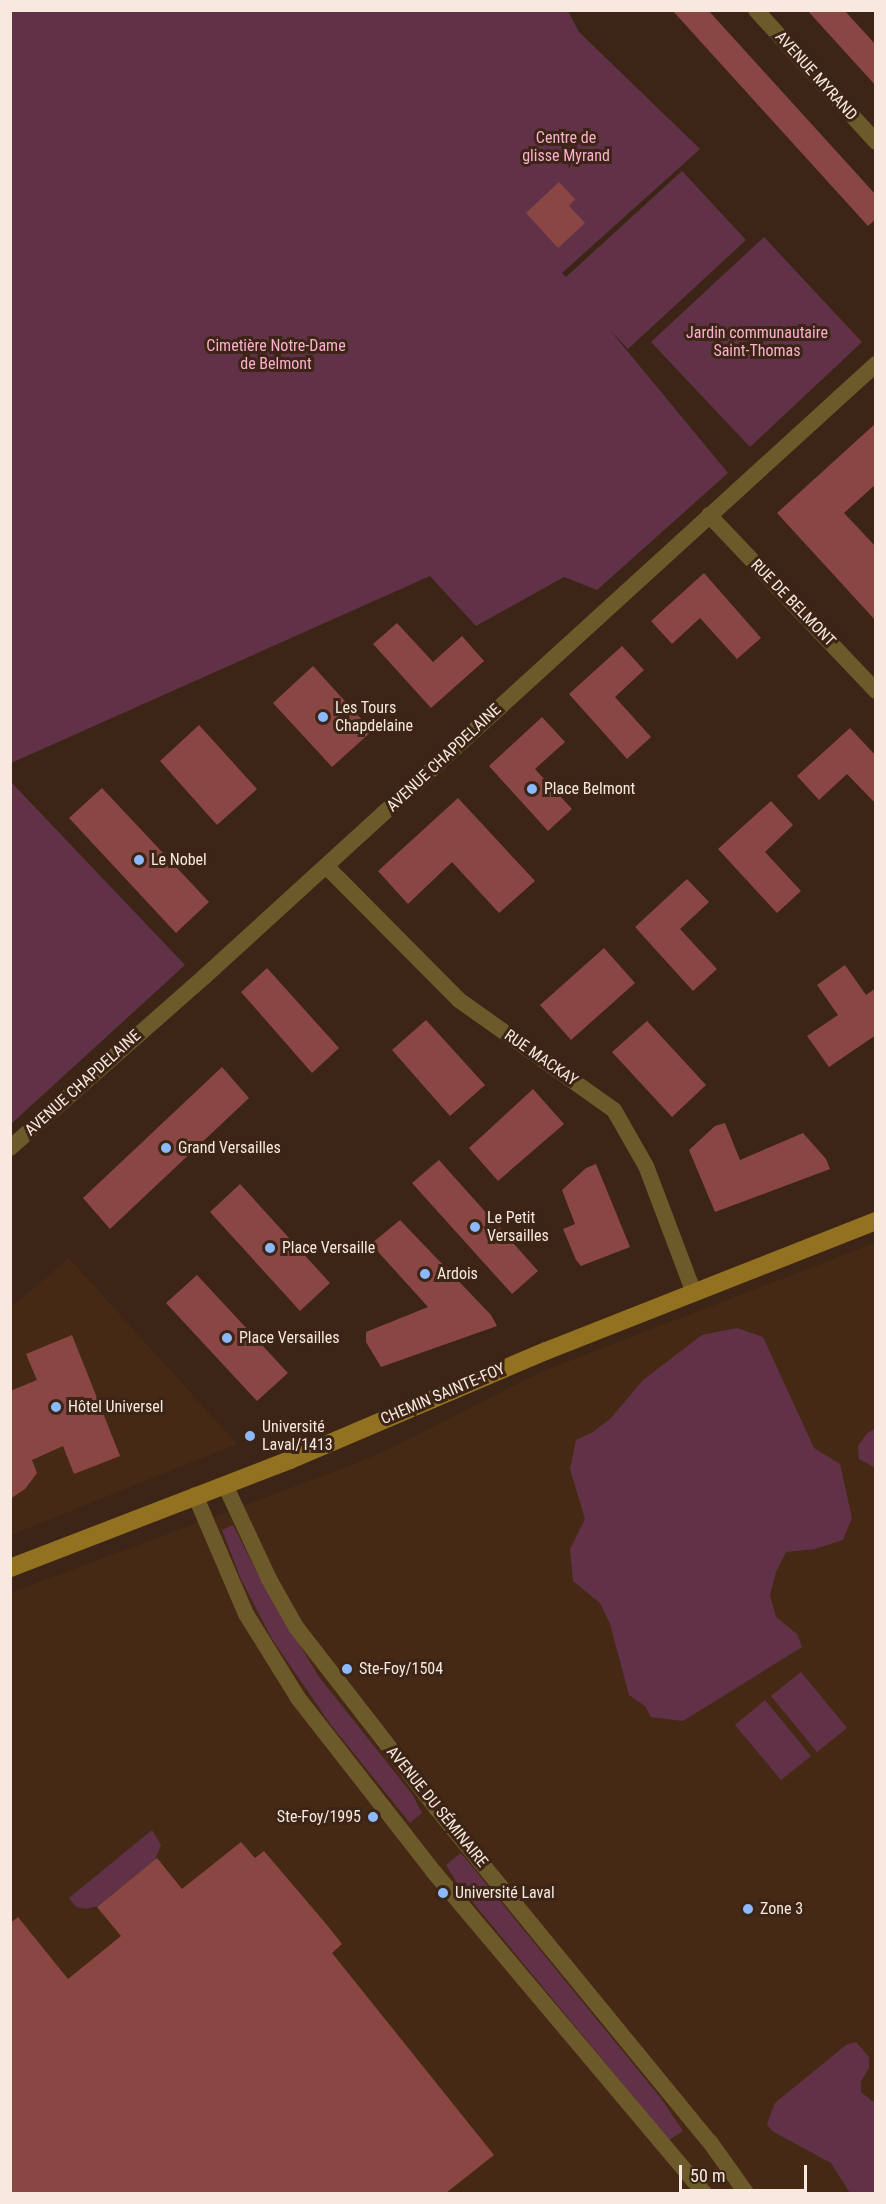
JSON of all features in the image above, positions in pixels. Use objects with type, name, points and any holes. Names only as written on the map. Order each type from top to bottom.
[{"type":"main road","name":"CHEMIN SAINTE-FOY","points":[[10,1568],[290,1460],[518,1362],[876,1221]]},
{"type":"street","name":"AVENUE MYRAND","points":[[756,10],[876,142]]},
{"type":"street","name":"AVENUE CHAPDELAINE","points":[[10,1148],[326,866],[876,364]]},
{"type":"street","name":"RUE DE BELMONT","points":[[709,515],[876,691]]},
{"type":"street","name":"RUE MACKAY","points":[[326,866],[459,1000],[614,1110],[646,1166],[694,1293]]},
{"type":"street","name":"AVENUE DU SÉMINAIRE","points":[[225,1485],[269,1579],[296,1627],[437,1809],[710,2142],[747,2193]]},
{"type":"street","points":[[195,1495],[246,1614],[298,1698],[501,1954],[705,2193]]},
{"type":"shaded area","name":"Université Laval","points":[[875,1243],[875,2193],[11,2193],[10,1593],[352,1465],[393,1447],[541,1372]]},
{"type":"shaded area","points":[[69,1258],[237,1444],[11,1535],[11,1307]]},
{"type":"green space","name":"Cimetière Notre-Dame de Belmont","points":[[10,11],[568,11],[579,32],[700,149],[562,273],[566,277],[682,171],[746,240],[628,349],[609,329],[728,473],[597,590],[564,577],[476,626],[430,576],[11,763]]},
{"type":"green space","name":"Jardin communautaire Saint-Thomas","points":[[764,237],[862,342],[750,447],[651,342]]},
{"type":"green space","points":[[11,782],[185,965],[11,1124]]},
{"type":"green space","points":[[737,1328],[763,1337],[814,1448],[840,1464],[852,1518],[843,1540],[815,1549],[786,1552],[776,1572],[770,1595],[776,1617],[797,1634],[802,1647],[683,1721],[651,1717],[645,1706],[629,1695],[610,1624],[600,1603],[573,1581],[570,1549],[585,1519],[570,1469],[576,1440],[593,1432],[611,1418],[643,1380],[702,1335]]},
{"type":"green space","points":[[875,1429],[876,1466],[874,1467],[859,1459],[858,1446],[867,1433]]},
{"type":"green space","points":[[233,1525],[262,1582],[319,1677],[412,1794],[422,1813],[410,1823],[331,1725],[272,1639],[241,1579],[222,1530]]},
{"type":"green space","points":[[801,1672],[847,1728],[817,1752],[771,1696]]},
{"type":"green space","points":[[765,1700],[811,1756],[781,1780],[735,1725]]},
{"type":"green space","points":[[152,1830],[161,1845],[155,1860],[98,1906],[86,1909],[76,1907],[69,1898]]},
{"type":"green space","points":[[461,1853],[660,2097],[683,2131],[669,2140],[457,1883],[446,1865]]},
{"type":"green space","points":[[856,2042],[869,2057],[869,2068],[861,2081],[861,2092],[875,2101],[875,2193],[850,2193],[831,2163],[772,2131],[767,2124],[775,2103],[846,2045]]},
{"type":"building","points":[[672,10],[708,10],[876,195],[876,219],[868,226]]},
{"type":"building","points":[[807,10],[844,10],[876,45],[876,86]]},
{"type":"building","points":[[559,182],[575,199],[569,206],[585,223],[558,248],[526,213]]},
{"type":"building","points":[[876,423],[876,484],[844,513],[876,547],[876,621],[777,513]]},
{"type":"building","points":[[704,573],[761,638],[737,659],[700,618],[672,644],[651,621]]},
{"type":"building","points":[[397,623],[433,662],[462,636],[484,661],[431,708],[373,644]]},
{"type":"building","points":[[622,646],[644,670],[615,697],[651,737],[627,759],[569,694]]},
{"type":"building","name":"Les Tours Chapdelaine","points":[[313,666],[372,731],[332,767],[273,703]]},
{"type":"building","name":"Place Belmont","points":[[542,717],[565,742],[535,769],[572,809],[548,831],[489,766]]},
{"type":"building","points":[[199,725],[257,789],[217,825],[160,761]]},
{"type":"building","points":[[850,728],[876,756],[876,804],[847,774],[819,800],[797,776]]},
{"type":"building","name":"Le Nobel","points":[[102,788],[209,902],[176,933],[69,818]]},
{"type":"building","points":[[458,798],[535,881],[499,913],[452,862],[408,904],[378,871]]},
{"type":"building","points":[[771,801],[793,825],[765,852],[801,891],[777,913],[718,849]]},
{"type":"building","points":[[687,879],[709,902],[680,929],[717,969],[693,991],[635,927]]},
{"type":"building","points":[[604,948],[635,983],[571,1040],[540,1005]]},
{"type":"building","points":[[845,965],[866,995],[876,988],[876,1035],[829,1067],[807,1036],[838,1015],[817,985]]},
{"type":"building","points":[[267,968],[339,1048],[312,1073],[241,992]]},
{"type":"building","points":[[426,1020],[485,1085],[450,1116],[392,1050]]},
{"type":"building","points":[[647,1021],[706,1085],[672,1117],[612,1052]]},
{"type":"building","name":"Grand Versailles","points":[[222,1067],[249,1098],[110,1229],[83,1198]]},
{"type":"building","points":[[533,1089],[564,1124],[498,1181],[469,1148]]},
{"type":"building","points":[[725,1123],[740,1160],[803,1133],[826,1159],[830,1169],[715,1212],[689,1150],[715,1126]]},
{"type":"building","name":"Le Petit Versailles","points":[[439,1160],[538,1271],[512,1294],[412,1183]]},
{"type":"building","points":[[596,1164],[630,1247],[581,1266],[576,1260],[563,1229],[575,1224],[562,1190],[586,1168]]},
{"type":"building","name":"Place Versaille","points":[[240,1184],[330,1283],[300,1311],[210,1212]]},
{"type":"building","name":"Ardois","points":[[400,1220],[491,1315],[497,1326],[381,1367],[366,1342],[366,1332],[428,1307],[371,1244]]},
{"type":"building","name":"Place Versailles","points":[[197,1275],[288,1373],[257,1401],[166,1303]]},
{"type":"building","name":"Hôtel Universel","points":[[72,1335],[120,1456],[74,1474],[63,1446],[32,1460],[37,1473],[25,1489],[10,1499],[10,1391],[37,1380],[26,1354]]},
{"type":"building","points":[[241,1842],[255,1858],[264,1851],[327,1925],[342,1944],[332,1953],[494,2155],[446,2193],[10,2193],[10,1923],[18,1917],[68,1979],[121,1936],[97,1907],[157,1858],[182,1889]]},
{"type":"place","name":"Les Tours Chapdelaine","points":[[323,717]]},
{"type":"place","name":"Place Belmont","points":[[532,789]]},
{"type":"place","name":"Le Nobel","points":[[139,860]]},
{"type":"place","name":"Grand Versailles","points":[[166,1148]]},
{"type":"place","name":"Le Petit Versailles","points":[[475,1227]]},
{"type":"place","name":"Place Versaille","points":[[270,1248]]},
{"type":"place","name":"Ardois","points":[[425,1274]]},
{"type":"place","name":"Place Versailles","points":[[227,1338]]},
{"type":"place","name":"Hôtel Universel","points":[[56,1407]]},
{"type":"place","name":"Université Laval/1413","points":[[250,1436]]},
{"type":"place","name":"Ste-Foy/1504","points":[[347,1669]]},
{"type":"place","name":"Ste-Foy/1995","points":[[373,1817]]},
{"type":"place","name":"Université Laval","points":[[443,1893]]},
{"type":"place","name":"Zone 3","points":[[748,1909]]},
{"type":"park label","name":"Centre de glisse Myrand","points":[[566,147]]}]
